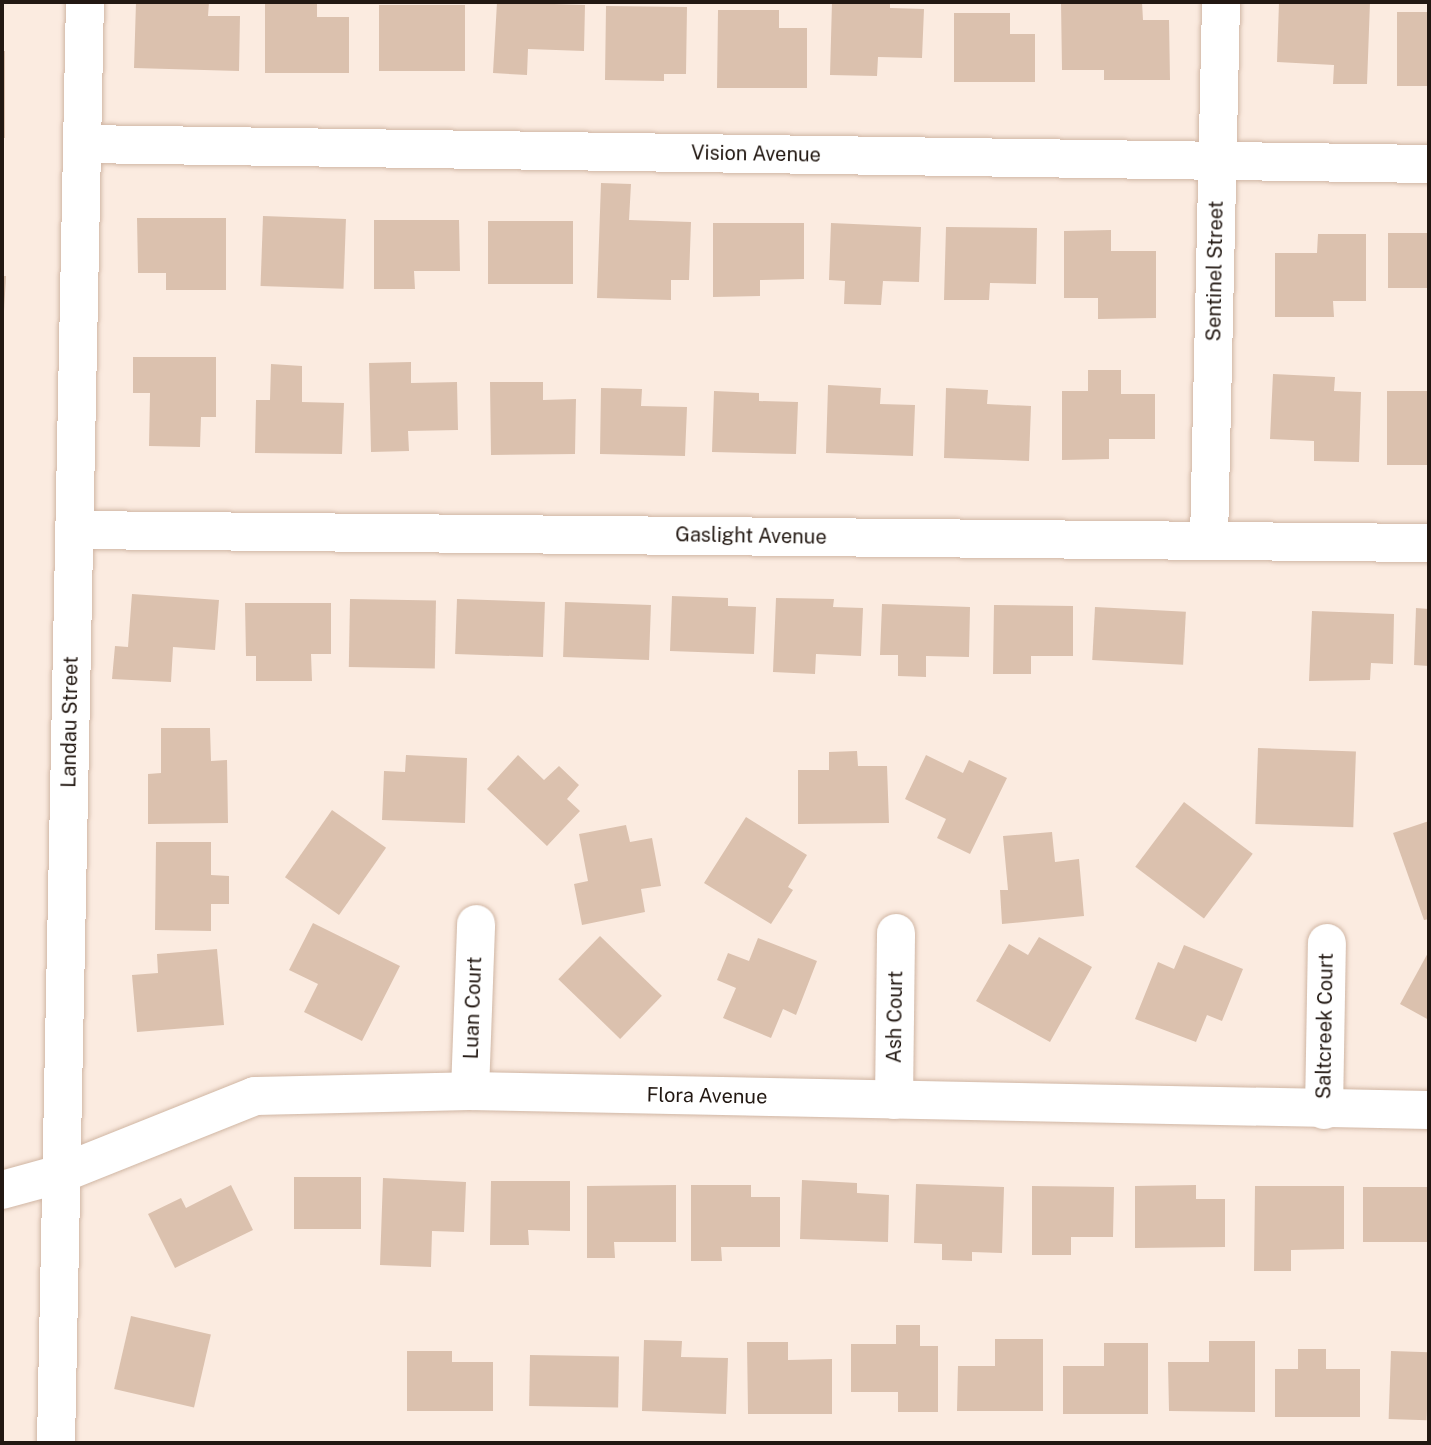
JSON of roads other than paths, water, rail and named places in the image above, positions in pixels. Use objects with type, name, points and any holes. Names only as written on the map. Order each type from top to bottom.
[{"type":"street","name":"Landau Street","points":[[56,1443],[85,2]]},
{"type":"street","name":"Sentinel Street","points":[[1209,540],[1221,2]]},
{"type":"street","name":"Vision Avenue","points":[[82,144],[1429,164]]},
{"type":"street","name":"Gaslight Avenue","points":[[74,530],[1429,543]]},
{"type":"street","name":"Luan Court","points":[[470,1091],[476,924]]},
{"type":"street","name":"Ash Court","points":[[894,1100],[896,933]]},
{"type":"street","name":"Saltcreek Court","points":[[1324,1110],[1327,943]]},
{"type":"street","name":"Flora Avenue","points":[[2,1190],[60,1174],[255,1096],[470,1091],[1429,1110]]}]
